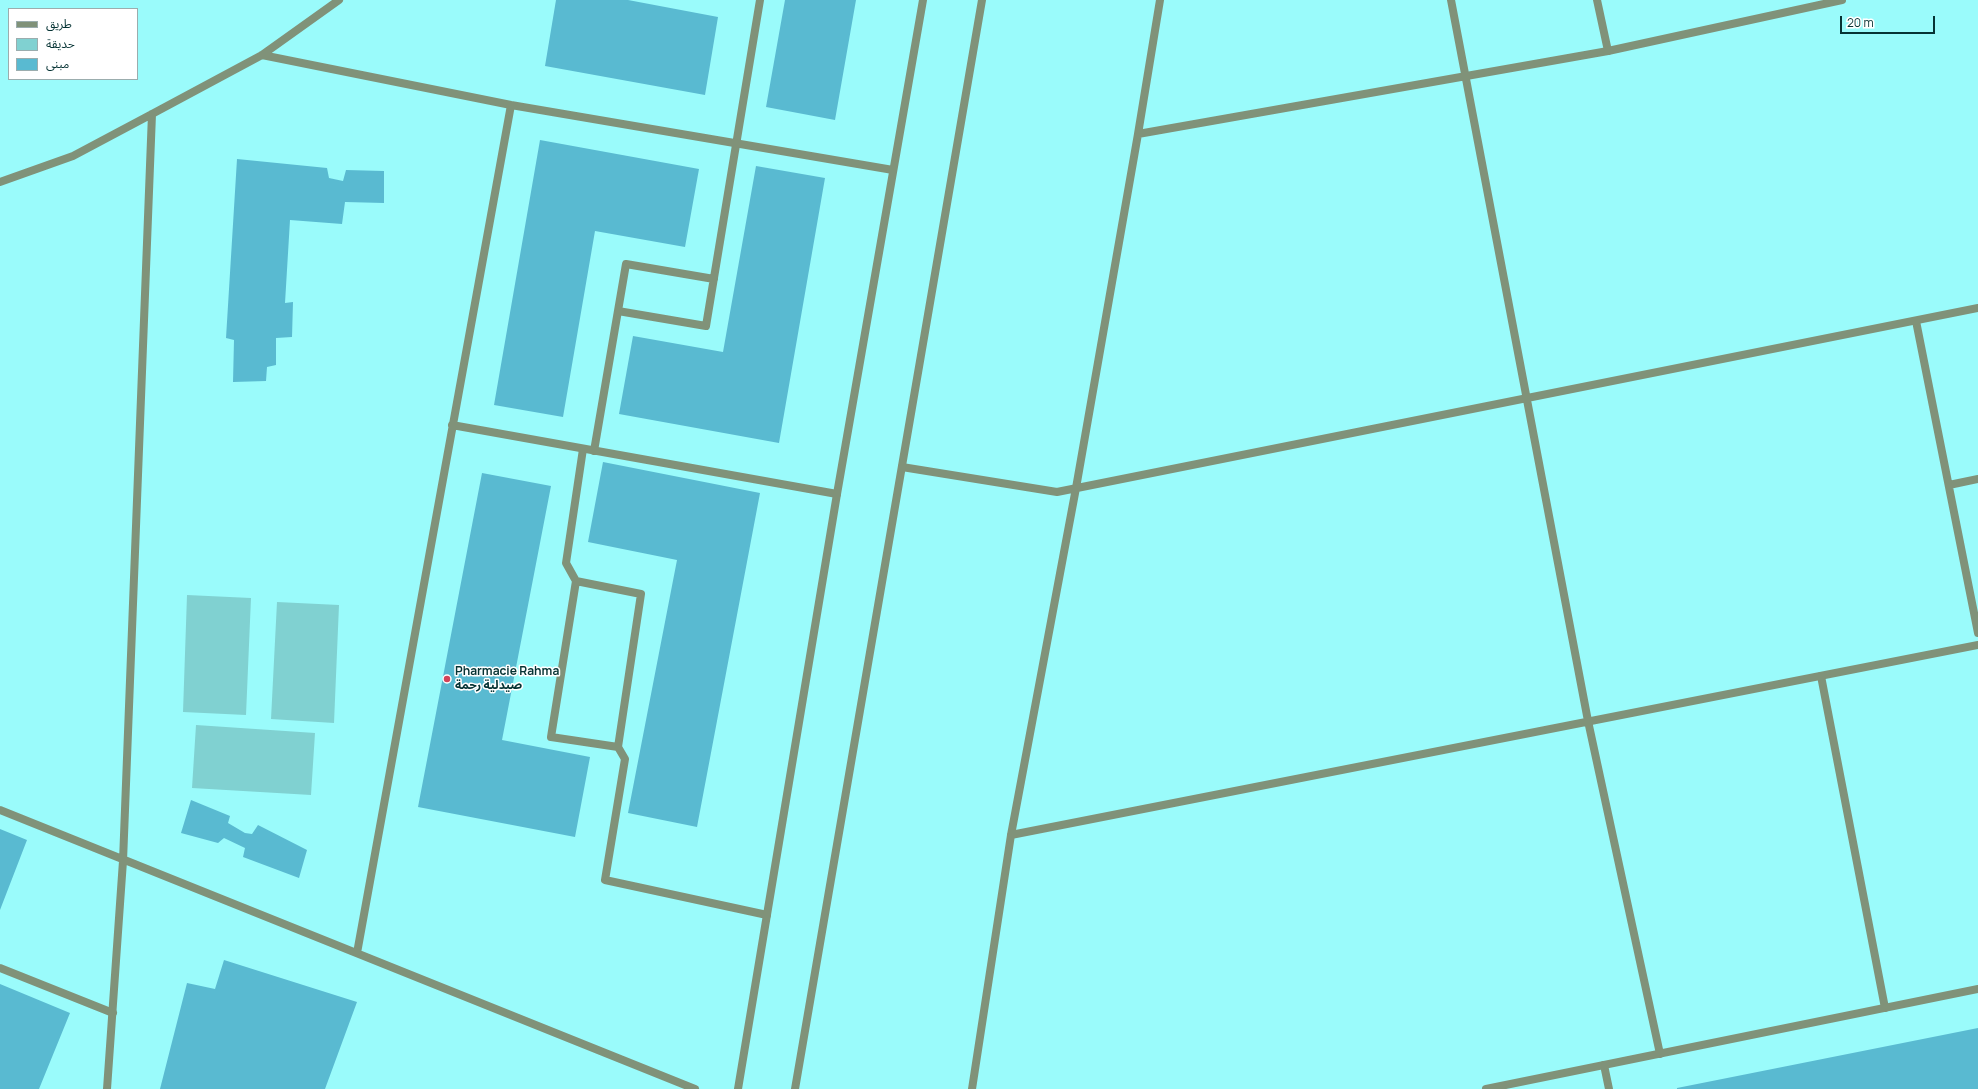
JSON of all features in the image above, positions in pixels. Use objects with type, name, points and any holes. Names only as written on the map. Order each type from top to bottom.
[{"type":"street","points":[[0,182],[72,156],[262,55],[339,0]]},
{"type":"street","points":[[618,311],[706,326],[760,0]]},
{"type":"street","points":[[738,1089],[837,494],[923,0]]},
{"type":"street","points":[[795,1089],[982,0]]},
{"type":"street","points":[[972,1089],[1011,835],[1076,488],[1160,0]]},
{"type":"street","points":[[1451,0],[1588,721],[1660,1054]]},
{"type":"street","points":[[1597,0],[1608,50]]},
{"type":"street","points":[[1138,134],[1608,50],[1842,0]]},
{"type":"street","points":[[262,55],[511,105],[894,170]]},
{"type":"street","points":[[357,953],[511,105]]},
{"type":"street","points":[[107,1089],[123,861],[152,114]]},
{"type":"street","points":[[594,451],[626,264],[714,279]]},
{"type":"street","points":[[902,467],[1057,492],[1978,308]]},
{"type":"street","points":[[1916,321],[1978,633]]},
{"type":"street","points":[[452,425],[837,494]]},
{"type":"street","points":[[583,449],[566,563],[576,581],[551,737],[618,747]]},
{"type":"street","points":[[1949,485],[1978,479]]},
{"type":"street","points":[[576,581],[642,594],[618,747],[625,760],[605,880],[767,915]]},
{"type":"street","points":[[1011,835],[1978,645]]},
{"type":"street","points":[[1821,676],[1885,1008]]},
{"type":"street","points":[[0,810],[123,861],[696,1089]]},
{"type":"street","points":[[0,968],[113,1013]]},
{"type":"street","points":[[1486,1089],[1978,989]]},
{"type":"street","points":[[1604,1065],[1609,1089]]},
{"type":"green space","points":[[187,595],[251,598],[246,715],[183,712]]},
{"type":"green space","points":[[277,602],[339,605],[334,723],[271,719]]},
{"type":"green space","points":[[196,725],[315,733],[311,795],[192,788]]},
{"type":"building","points":[[556,0],[628,0],[718,17],[705,95],[545,66]]},
{"type":"building","points":[[785,0],[856,0],[835,120],[766,107]]},
{"type":"building","points":[[540,140],[699,169],[685,247],[595,231],[563,417],[494,405]]},
{"type":"building","points":[[237,159],[327,168],[329,178],[343,181],[346,170],[384,171],[384,203],[345,202],[342,224],[290,220],[285,303],[293,302],[292,337],[276,338],[276,365],[267,367],[266,381],[233,382],[234,340],[226,338]]},
{"type":"building","points":[[756,166],[825,178],[779,443],[619,414],[633,336],[723,352]]},
{"type":"building","points":[[603,462],[760,493],[697,827],[628,813],[677,560],[588,542]]},
{"type":"building","points":[[482,473],[551,486],[502,740],[590,757],[575,837],[418,807]]},
{"type":"building","points":[[191,800],[230,816],[228,823],[245,833],[252,834],[258,825],[307,850],[299,878],[243,857],[245,848],[224,838],[218,843],[181,833]]},
{"type":"building","points":[[0,829],[27,840],[0,910]]},
{"type":"building","points":[[224,960],[357,1002],[325,1089],[160,1089],[187,983],[215,989]]},
{"type":"building","points":[[0,984],[70,1013],[39,1089],[0,1089]]},
{"type":"building","points":[[1978,1028],[1978,1089],[1677,1089],[1677,1088]]},
{"type":"place","name":"Pharmacie Rahma صيدلية رحمة","points":[[447,679]]}]
